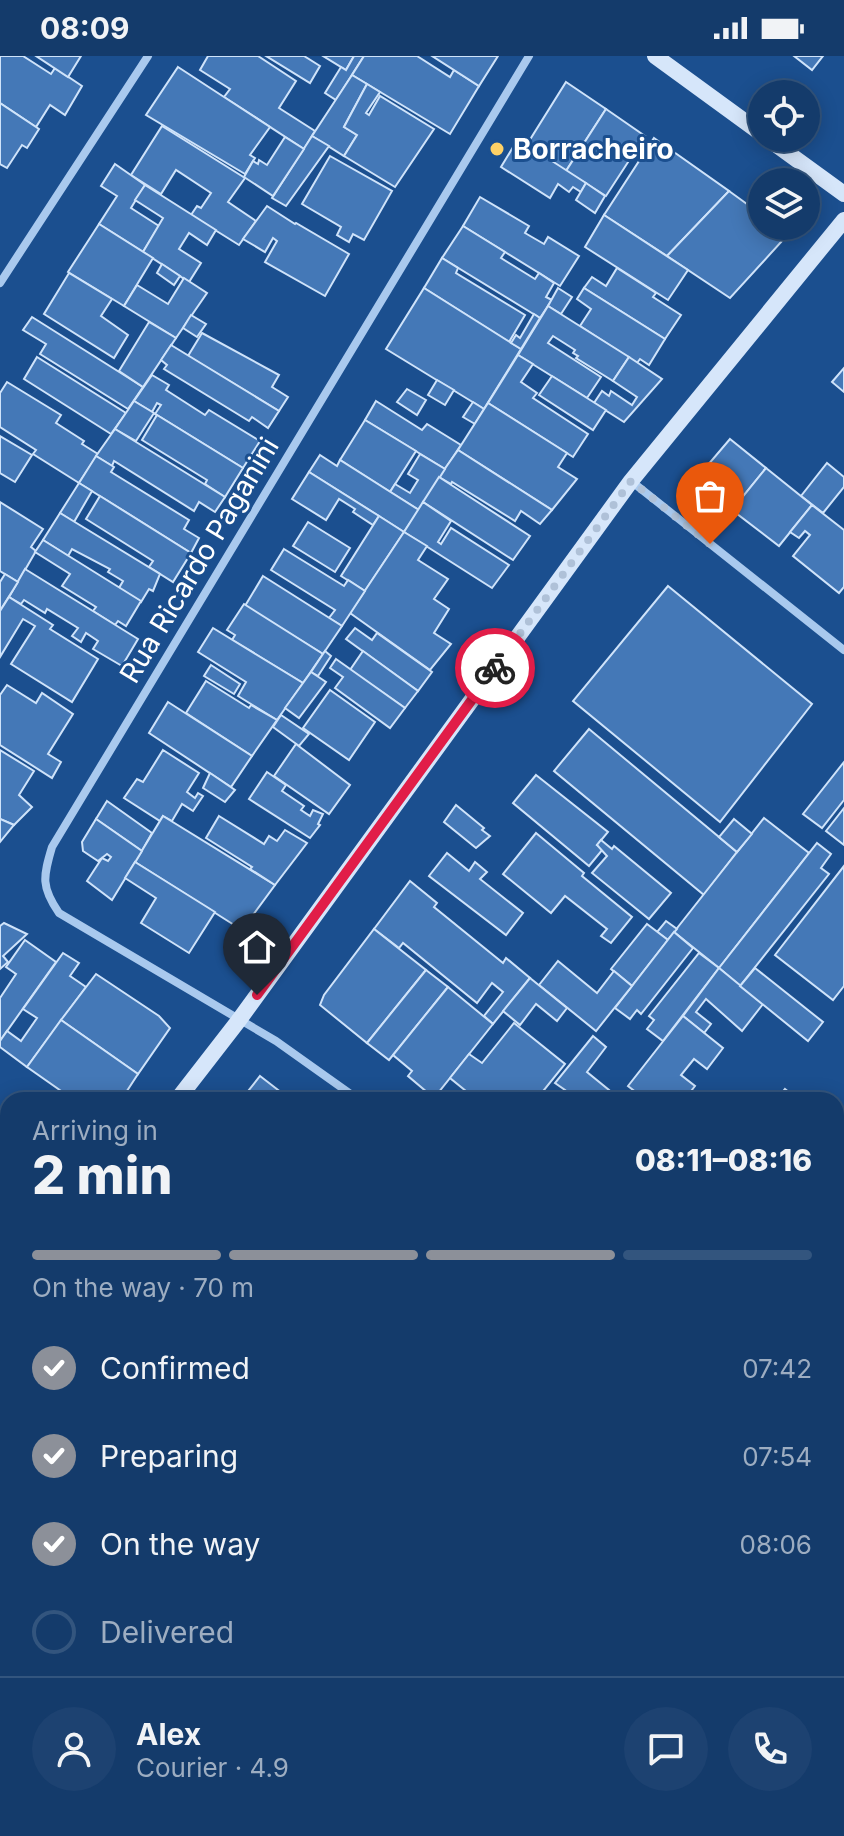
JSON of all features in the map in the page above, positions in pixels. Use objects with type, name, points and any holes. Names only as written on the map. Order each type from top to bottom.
[{"type":"main road","points":[[655,56],[748,124]]},
{"type":"main road","points":[[786,152],[844,194]]},
{"type":"main road","points":[[183,1092],[239,1020],[631,481],[844,220]]},
{"type":"street","points":[[0,283],[148,56]]},
{"type":"street","name":"Rua Ricardo Paganini","points":[[348,1092],[276,1041],[59,913],[47,896],[44,874],[52,847],[529,56]]},
{"type":"street","points":[[631,481],[844,650]]},
{"type":"building","points":[[0,56],[23,56],[51,74],[55,68],[82,86],[65,115],[50,105],[36,127],[0,103]]},
{"type":"building","points":[[36,56],[81,56],[68,77]]},
{"type":"building","points":[[208,56],[258,56],[296,81],[279,108],[315,131],[304,149],[224,97],[230,89],[200,70]]},
{"type":"building","points":[[266,56],[304,56],[320,66],[310,83]]},
{"type":"building","points":[[323,56],[354,56],[346,70]]},
{"type":"building","points":[[354,56],[364,56],[336,100],[325,93],[341,67],[346,70]]},
{"type":"building","points":[[364,56],[417,56],[450,77],[454,70],[479,86],[450,134],[352,75]]},
{"type":"building","points":[[432,56],[498,56],[479,86]]},
{"type":"building","points":[[794,56],[823,56],[812,70]]},
{"type":"building","points":[[178,67],[270,127],[250,155],[255,158],[245,174],[146,115]]},
{"type":"building","points":[[352,75],[367,84],[344,127],[357,135],[344,156],[312,136]]},
{"type":"building","points":[[566,82],[606,109],[566,171],[526,146]]},
{"type":"building","points":[[367,84],[380,92],[366,113],[369,115],[380,96],[434,129],[395,187],[344,156],[357,135],[344,127]]},
{"type":"building","points":[[0,103],[39,129],[27,148],[22,145],[7,168],[0,164]]},
{"type":"building","points":[[606,109],[645,136],[606,196],[566,171]]},
{"type":"building","points":[[162,126],[245,178],[228,202],[256,221],[239,245],[191,215],[197,206],[201,208],[211,193],[176,170],[161,194],[131,175]]},
{"type":"building","points":[[312,136],[329,146],[286,206],[272,198]]},
{"type":"building","points":[[285,137],[304,149],[273,196],[244,177],[253,161],[258,164],[259,160],[267,165]]},
{"type":"building","points":[[654,138],[729,191],[667,256],[604,215]]},
{"type":"building","points":[[518,139],[586,183],[581,192],[573,187],[569,192],[558,184],[550,198],[501,167]]},
{"type":"building","points":[[330,156],[392,191],[364,240],[353,234],[349,242],[337,235],[341,227],[302,204]]},
{"type":"building","points":[[115,164],[145,185],[131,208],[159,226],[143,252],[99,224],[117,196],[101,186]]},
{"type":"building","points":[[586,183],[605,196],[595,213],[576,200]]},
{"type":"building","points":[[145,185],[216,230],[207,245],[189,233],[179,249],[201,263],[189,282],[143,252],[163,218],[135,200]]},
{"type":"building","points":[[729,191],[748,205],[748,240],[782,241],[730,298],[667,256]]},
{"type":"building","points":[[480,197],[529,226],[525,233],[544,244],[548,237],[579,256],[560,286],[463,226]]},
{"type":"building","points":[[267,206],[349,254],[325,296],[265,262],[277,241],[273,238],[265,252],[243,239]]},
{"type":"building","points":[[604,215],[688,270],[668,300],[585,247]]},
{"type":"building","points":[[99,224],[153,258],[124,306],[68,272]]},
{"type":"building","points":[[463,226],[505,252],[501,258],[535,279],[539,273],[554,283],[546,297],[552,300],[540,318],[442,258]]},
{"type":"building","points":[[442,258],[458,268],[456,273],[525,315],[509,342],[424,288]]},
{"type":"building","points":[[162,264],[180,276],[174,285],[157,273]]},
{"type":"building","points":[[617,268],[656,293],[653,297],[681,315],[665,339],[584,288],[592,277],[606,286]]},
{"type":"building","points":[[69,273],[112,299],[101,316],[128,335],[114,358],[44,314]]},
{"type":"building","points":[[184,278],[207,293],[176,338],[124,306],[137,285],[168,304]]},
{"type":"building","points":[[424,288],[521,349],[484,409],[386,349]]},
{"type":"building","points":[[558,288],[572,297],[561,314],[548,306]]},
{"type":"building","points":[[584,288],[665,339],[649,365],[640,359],[637,363],[580,326],[591,309],[577,299]]},
{"type":"building","points":[[548,306],[629,357],[613,381],[576,358],[575,350],[553,336],[548,343],[601,377],[587,398],[518,355]]},
{"type":"building","points":[[534,314],[540,318],[521,349],[511,343],[516,335],[520,338]]},
{"type":"building","points":[[191,315],[206,324],[197,337],[183,328]]},
{"type":"building","points":[[32,317],[143,387],[128,409],[40,354],[46,344],[23,330]]},
{"type":"building","points":[[149,322],[176,338],[143,387],[119,371]]},
{"type":"building","points":[[202,333],[279,375],[272,387],[288,397],[279,411],[188,356]]},
{"type":"building","points":[[171,345],[279,411],[268,428],[252,417],[249,421],[164,369],[167,365],[161,360]]},
{"type":"building","points":[[518,355],[533,364],[521,382],[537,393],[533,398],[588,434],[573,457],[488,403]]},
{"type":"building","points":[[37,357],[126,413],[111,434],[24,379]]},
{"type":"building","points":[[629,357],[662,379],[624,422],[594,403],[602,391],[609,396],[611,391],[632,405],[637,397],[613,381]]},
{"type":"building","points":[[844,368],[844,392],[832,382]]},
{"type":"building","points":[[152,375],[169,385],[166,390],[205,415],[209,410],[260,441],[243,468],[155,414],[161,405],[157,403],[152,412],[134,401]]},
{"type":"building","points":[[552,376],[606,410],[593,430],[539,395]]},
{"type":"building","points":[[437,380],[454,390],[445,405],[428,395]]},
{"type":"building","points":[[7,382],[61,415],[56,423],[98,454],[79,483],[33,454],[36,450],[0,427],[0,393]]},
{"type":"building","points":[[407,389],[426,400],[417,415],[397,402]]},
{"type":"building","points":[[134,401],[154,413],[136,441],[115,429]]},
{"type":"building","points":[[376,401],[422,430],[427,424],[461,445],[445,469],[365,420]]},
{"type":"building","points":[[473,402],[484,409],[475,424],[463,417]]},
{"type":"building","points":[[488,403],[567,453],[558,467],[577,479],[552,510],[458,450]]},
{"type":"building","points":[[157,415],[243,468],[225,497],[205,484],[207,480],[142,440]]},
{"type":"building","points":[[365,420],[416,451],[390,492],[340,460]]},
{"type":"building","points":[[115,429],[225,497],[215,512],[199,502],[194,511],[114,461],[112,466],[96,456]]},
{"type":"building","points":[[0,436],[32,455],[15,482],[0,473]]},
{"type":"building","points":[[730,439],[766,468],[732,510],[695,480]]},
{"type":"building","points":[[458,450],[552,510],[540,524],[521,511],[515,521],[439,477]]},
{"type":"building","points":[[420,454],[445,469],[419,510],[390,492],[395,484],[410,493],[418,480],[408,474]]},
{"type":"building","points":[[320,455],[337,466],[340,460],[419,510],[404,532],[309,472]]},
{"type":"building","points":[[96,456],[114,467],[111,472],[189,520],[184,529],[199,538],[191,553],[79,483]]},
{"type":"building","points":[[827,463],[844,477],[844,487],[823,513],[801,496]]},
{"type":"building","points":[[766,468],[812,505],[779,546],[732,510]]},
{"type":"building","points":[[309,472],[379,516],[373,525],[339,499],[326,520],[292,499]]},
{"type":"building","points":[[439,477],[530,536],[513,560],[423,502]]},
{"type":"building","points":[[79,483],[92,491],[74,522],[60,513]]},
{"type":"building","points":[[100,496],[191,553],[173,582],[149,567],[153,561],[86,519]]},
{"type":"building","points":[[0,502],[43,529],[31,547],[36,551],[18,582],[0,571]]},
{"type":"building","points":[[423,502],[451,521],[438,542],[441,544],[451,528],[509,565],[492,588],[404,532]]},
{"type":"building","points":[[812,505],[844,530],[844,587],[839,593],[793,556],[810,535],[805,531],[799,538],[790,532]]},
{"type":"building","points":[[60,513],[160,574],[153,591],[149,589],[141,602],[119,588],[123,581],[108,572],[110,569],[72,549],[68,556],[43,540]]},
{"type":"building","points":[[379,516],[404,532],[365,591],[341,576]]},
{"type":"building","points":[[308,522],[350,548],[335,572],[293,546]]},
{"type":"building","points":[[404,532],[427,546],[418,560],[448,579],[434,599],[449,609],[434,633],[451,644],[430,670],[350,613]]},
{"type":"building","points":[[43,540],[141,601],[126,626],[118,621],[115,625],[93,611],[96,607],[62,586],[70,574],[35,552]]},
{"type":"building","points":[[284,549],[344,586],[348,580],[365,591],[342,626],[329,618],[335,610],[271,570]]},
{"type":"building","points":[[25,569],[138,639],[122,666],[93,649],[98,641],[86,633],[81,642],[72,636],[78,628],[47,609],[45,613],[24,600],[21,604],[9,597]]},
{"type":"building","points":[[5,574],[18,582],[0,611],[0,582]]},
{"type":"building","points":[[263,576],[342,626],[323,654],[245,606]]},
{"type":"building","points":[[668,586],[812,704],[720,822],[573,701]]},
{"type":"building","points":[[9,597],[53,625],[50,629],[98,659],[72,702],[11,664],[35,626],[23,619],[0,657],[0,611]]},
{"type":"building","points":[[244,604],[323,654],[303,683],[232,640],[235,635],[227,630]]},
{"type":"building","points":[[213,628],[303,683],[277,720],[238,696],[246,682],[198,652]]},
{"type":"building","points":[[355,628],[372,640],[377,633],[432,672],[418,691],[346,639]]},
{"type":"building","points":[[325,651],[331,656],[318,676],[311,672]]},
{"type":"building","points":[[363,651],[418,691],[405,708],[350,670]]},
{"type":"building","points":[[336,659],[405,708],[390,728],[335,688],[343,677],[330,668]]},
{"type":"building","points":[[211,665],[240,684],[234,694],[204,676]]},
{"type":"building","points":[[311,672],[326,682],[299,718],[285,708]]},
{"type":"building","points":[[206,681],[249,708],[251,705],[277,720],[252,756],[186,713]]},
{"type":"building","points":[[7,685],[36,703],[42,693],[73,714],[48,754],[61,762],[52,778],[0,745],[0,695]]},
{"type":"building","points":[[330,690],[375,722],[349,760],[303,728]]},
{"type":"building","points":[[168,702],[252,756],[231,787],[149,733]]},
{"type":"building","points":[[281,715],[309,734],[299,746],[273,727]]},
{"type":"building","points":[[589,729],[737,852],[704,895],[554,771]]},
{"type":"building","points":[[296,744],[350,785],[329,814],[274,776]]},
{"type":"building","points":[[0,750],[34,771],[19,795],[32,807],[14,825],[0,819]]},
{"type":"building","points":[[163,750],[199,773],[187,792],[195,798],[198,793],[203,796],[193,811],[182,804],[172,821],[163,816],[160,821],[124,798],[137,779],[143,782]]},
{"type":"building","points":[[844,762],[844,800],[822,828],[803,814]]},
{"type":"building","points":[[267,772],[286,785],[282,791],[304,806],[301,810],[310,816],[313,810],[323,814],[320,825],[310,838],[249,799]]},
{"type":"building","points":[[210,773],[235,790],[225,802],[203,788]]},
{"type":"building","points":[[536,775],[608,832],[597,845],[603,849],[589,866],[513,803]]},
{"type":"building","points":[[107,801],[152,833],[142,851],[96,819]]},
{"type":"building","points":[[456,805],[490,836],[476,848],[444,822]]},
{"type":"building","points":[[844,808],[844,845],[826,831]]},
{"type":"building","points":[[163,816],[275,885],[242,930],[135,862]]},
{"type":"building","points":[[219,816],[264,844],[269,836],[277,841],[285,830],[307,843],[275,885],[206,838]]},
{"type":"building","points":[[764,818],[809,853],[719,968],[674,932]]},
{"type":"building","points":[[0,819],[14,825],[0,842]]},
{"type":"building","points":[[96,819],[142,851],[112,900],[87,881],[102,858],[108,861],[111,857],[107,854],[98,861],[83,851],[82,842]]},
{"type":"building","points":[[734,819],[752,834],[737,852],[719,837]]},
{"type":"building","points":[[536,833],[632,917],[611,943],[601,936],[607,929],[565,896],[551,913],[503,874]]},
{"type":"building","points":[[601,840],[612,849],[614,846],[671,893],[649,919],[592,873],[607,856],[597,845]]},
{"type":"building","points":[[817,843],[831,854],[821,868],[829,874],[740,986],[719,968]]},
{"type":"building","points":[[447,853],[469,871],[475,862],[487,872],[480,879],[523,913],[506,935],[429,876]]},
{"type":"building","points":[[135,862],[215,912],[189,953],[141,923],[156,898],[125,878]]},
{"type":"building","points":[[844,866],[844,986],[833,1000],[775,955]]},
{"type":"building","points":[[410,881],[437,903],[434,907],[503,963],[506,958],[530,978],[493,1024],[484,1016],[503,992],[492,983],[477,1003],[403,943],[399,948],[374,929]]},
{"type":"building","points":[[666,921],[677,929],[668,940],[657,932]]},
{"type":"building","points":[[4,923],[27,934],[3,956],[8,962],[0,969],[0,926]]},
{"type":"building","points":[[647,924],[668,940],[632,986],[611,969]]},
{"type":"building","points":[[374,929],[426,970],[367,1043],[320,1005],[324,995]]},
{"type":"building","points":[[674,932],[693,948],[641,1014],[637,1010],[630,1019],[615,1008]]},
{"type":"building","points":[[25,940],[56,962],[0,1041],[0,998],[16,974],[6,967]]},
{"type":"building","points":[[63,953],[79,963],[70,976],[86,987],[27,1067],[0,1047],[0,1041],[7,1031],[21,1041],[37,1018],[23,1009]]},
{"type":"building","points":[[699,953],[719,968],[663,1041],[647,1029],[654,1020],[649,1016]]},
{"type":"building","points":[[558,961],[597,993],[614,971],[632,986],[596,1031],[539,985]]},
{"type":"building","points":[[719,968],[763,1004],[742,1031],[706,999],[696,1012],[711,1024],[704,1033],[683,1016]]},
{"type":"building","points":[[755,968],[823,1022],[808,1041],[740,986]]},
{"type":"building","points":[[426,970],[448,987],[389,1060],[367,1043]]},
{"type":"building","points":[[96,974],[159,1016],[170,1028],[138,1074],[61,1020]]},
{"type":"building","points":[[530,978],[567,1008],[557,1021],[536,1004],[520,1025],[503,1011]]},
{"type":"building","points":[[448,987],[493,1024],[439,1092],[427,1092],[408,1076],[412,1071],[393,1055]]},
{"type":"building","points":[[683,1016],[723,1048],[707,1069],[694,1059],[681,1075],[695,1086],[690,1092],[636,1092],[628,1086]]},
{"type":"building","points":[[61,1020],[138,1074],[126,1092],[63,1092],[27,1067]]},
{"type":"building","points":[[514,1023],[565,1064],[542,1092],[467,1092],[450,1078],[469,1054],[482,1063]]},
{"type":"building","points":[[593,1036],[606,1047],[587,1072],[609,1090],[608,1092],[563,1092],[565,1090],[555,1083]]},
{"type":"building","points":[[260,1076],[281,1092],[247,1092]]},
{"type":"way so far","points":[[495,668],[631,481],[710,544]]},
{"type":"place","name":"Borracheiro","points":[[497,149]]},
{"type":"route","points":[[257,995],[495,668]]}]
